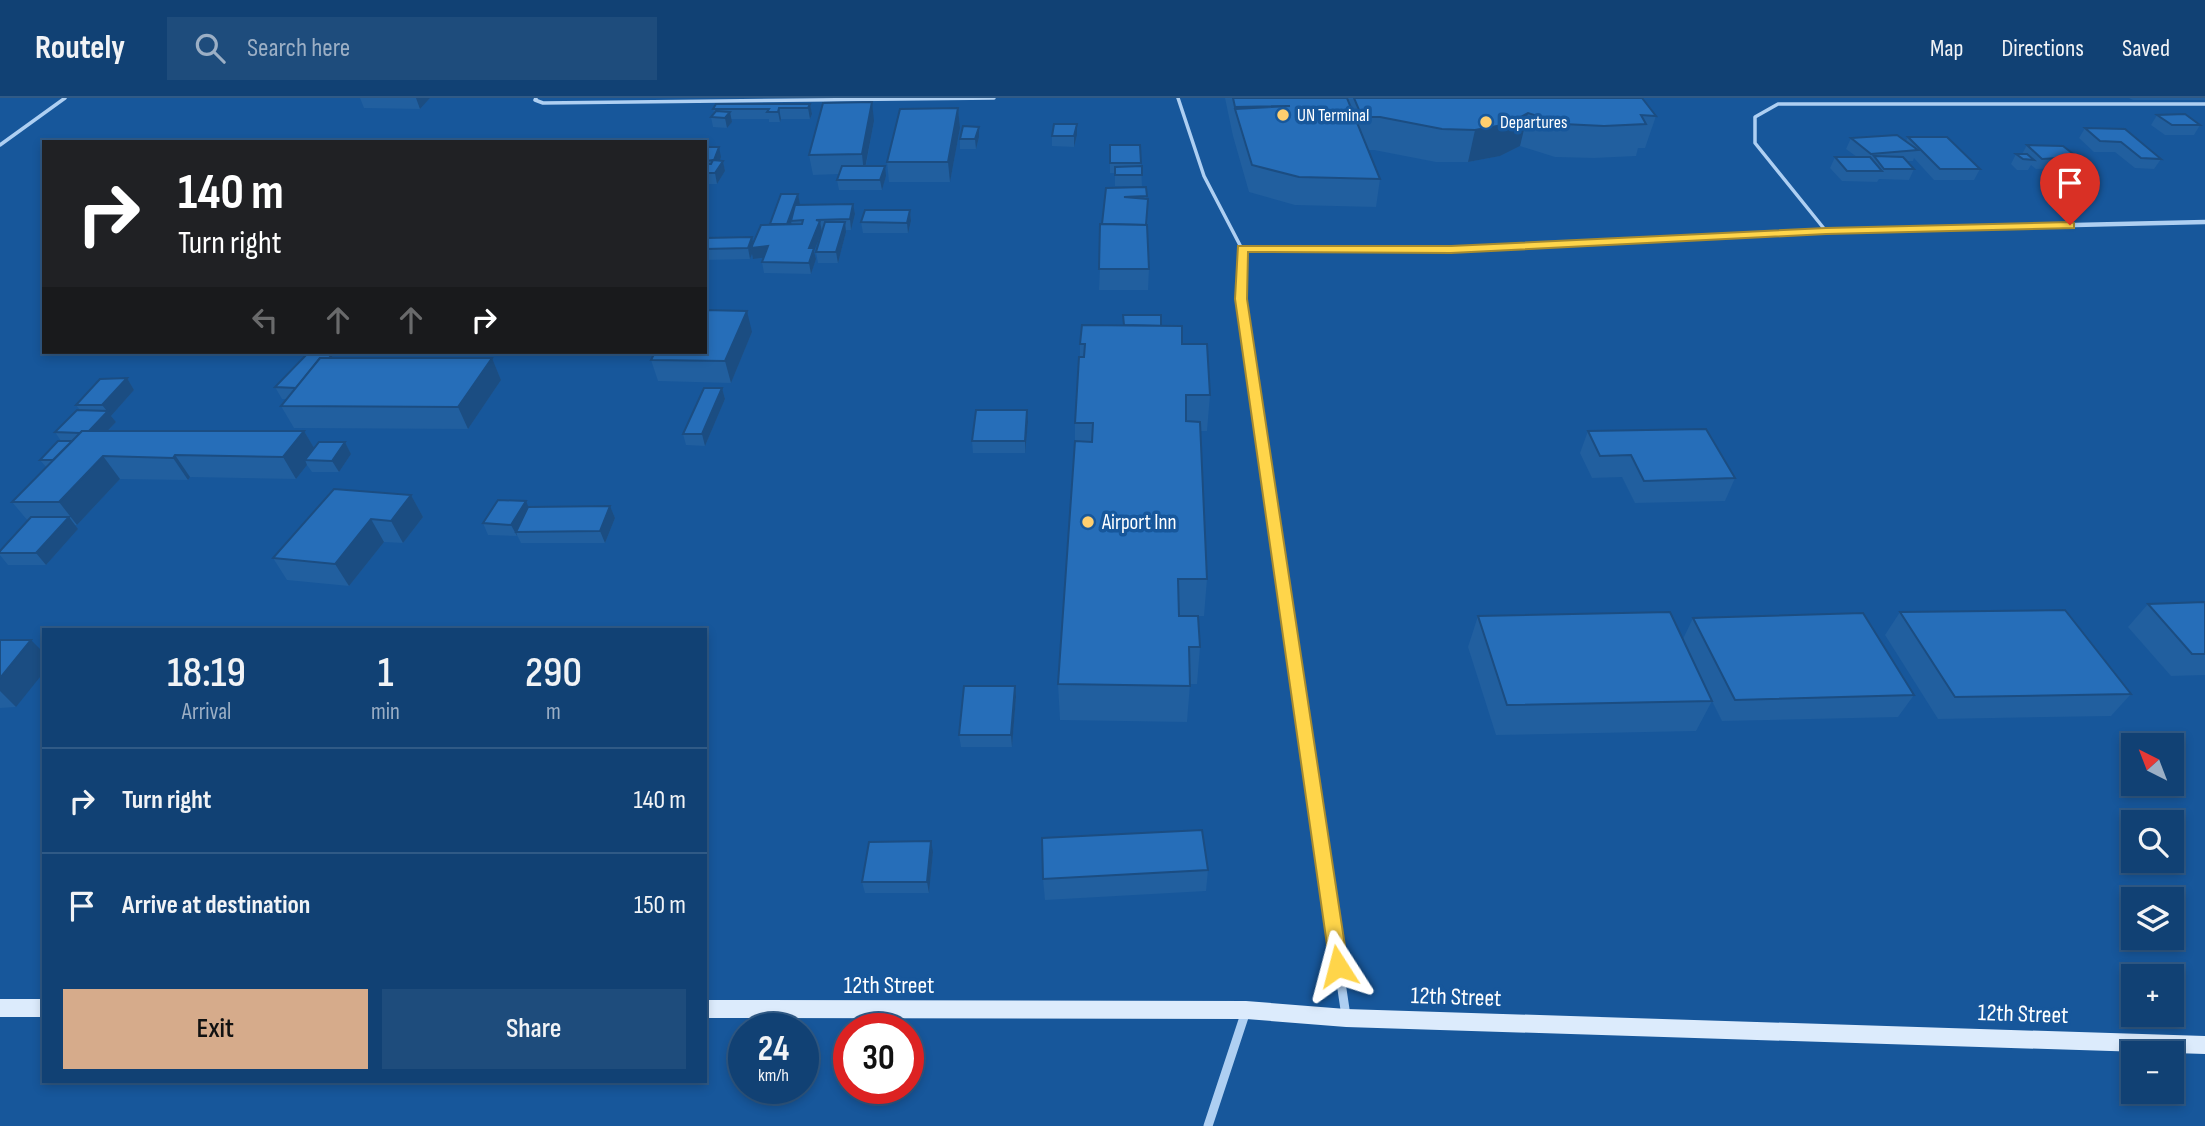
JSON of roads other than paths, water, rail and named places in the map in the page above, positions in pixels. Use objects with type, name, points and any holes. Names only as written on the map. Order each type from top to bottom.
[{"type":"street","points":[[1346,1018],[1298,706],[1294,658],[1241,299],[1242,248],[1451,250],[1826,231],[2205,222]]},
{"type":"street","points":[[0,1008],[42,1008]]},
{"type":"street","name":"12th Street","points":[[707,1009],[1246,1010],[1346,1018],[2205,1045]]},
{"type":"street","points":[[1208,1126],[1246,1010]]},
{"type":"lane","points":[[0,145],[65,98]]},
{"type":"lane","points":[[536,98],[543,103],[993,98]]},
{"type":"lane","points":[[1178,98],[1187,134],[1204,175],[1228,227],[1242,248]]},
{"type":"lane","points":[[1826,231],[1755,143],[1755,117],[1778,104],[2205,104]]},
{"type":"place","name":"UN Terminal","points":[[1283,115]]},
{"type":"place","name":"Departures","points":[[1486,122]]},
{"type":"place","name":"Airport Inn","points":[[1088,522]]}]
